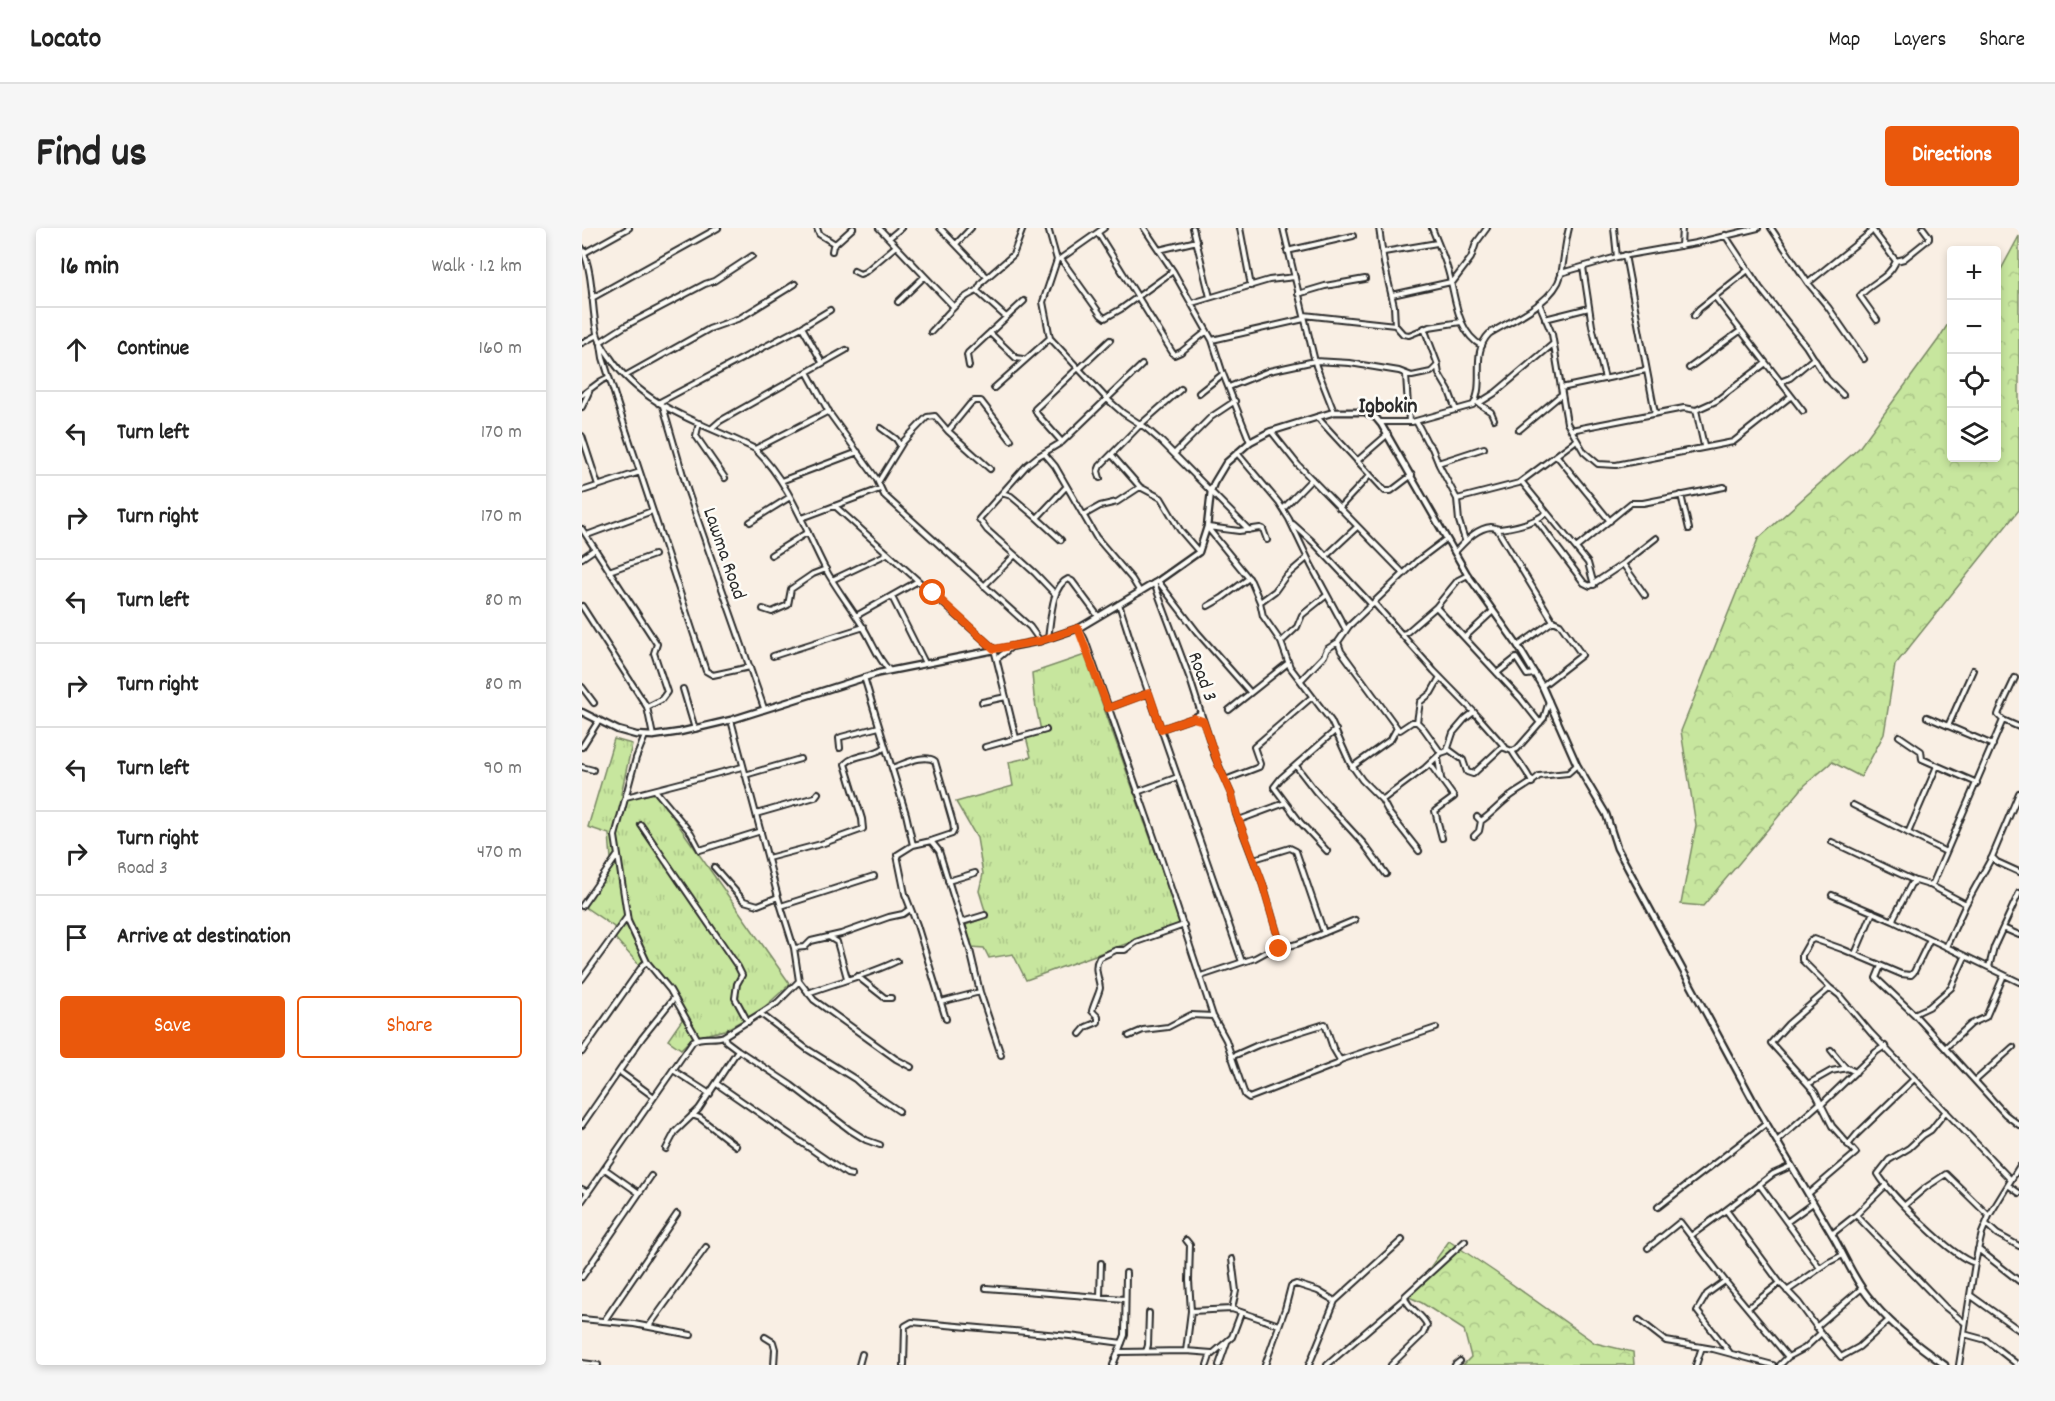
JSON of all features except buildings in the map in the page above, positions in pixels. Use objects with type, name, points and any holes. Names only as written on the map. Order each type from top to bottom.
[{"type":"main road","points":[[582,712],[630,734],[653,736],[695,729],[889,670],[1040,641],[1078,628],[1156,582],[1199,552],[1207,527],[1211,491],[1222,469],[1250,442],[1271,431],[1334,412],[1371,414],[1388,434],[1468,575],[1518,646],[1542,686],[1577,765],[1606,814],[1617,848],[1756,1106],[1768,1122],[1862,1288],[1889,1320],[1913,1342],[1945,1365]]},
{"type":"street","points":[[629,228],[583,250],[588,266],[597,335],[609,357],[641,392],[660,405],[755,449],[771,466],[802,518],[832,580],[864,627],[882,663],[889,670]]},
{"type":"street","points":[[704,228],[707,234]]},
{"type":"street","points":[[592,298],[718,228]]},
{"type":"street","points":[[817,228],[819,234],[835,244]]},
{"type":"street","points":[[832,251],[835,244],[853,228]]},
{"type":"street","points":[[879,228],[954,307]]},
{"type":"street","points":[[889,238],[901,228]]},
{"type":"street","points":[[940,228],[987,278]]},
{"type":"street","points":[[956,244],[971,228]]},
{"type":"street","points":[[932,332],[954,307],[965,297],[977,291],[982,282],[1013,255],[1023,228]]},
{"type":"street","points":[[1048,228],[1059,260],[1105,318],[1173,271]]},
{"type":"street","points":[[1104,228],[1059,260],[1043,302],[1050,338],[1107,399],[1146,428],[1249,530]]},
{"type":"street","points":[[1144,228],[1173,271],[1212,340],[1250,442]]},
{"type":"street","points":[[1193,228],[1210,297]]},
{"type":"street","points":[[1240,228],[1251,286]]},
{"type":"street","points":[[1283,228],[1314,361],[1334,412]]},
{"type":"street","points":[[1379,228],[1392,295],[1395,324],[1404,336],[1424,328],[1461,322]]},
{"type":"street","points":[[1432,228],[1451,283],[1461,322],[1473,341],[1482,346]]},
{"type":"street","points":[[1435,234],[1438,228]]},
{"type":"street","points":[[1392,295],[1451,283],[1471,258],[1476,243],[1486,228]]},
{"type":"street","points":[[1477,402],[1482,346],[1489,334],[1539,303],[1554,288],[1561,273],[1569,228]]},
{"type":"street","points":[[1614,228],[1617,257]]},
{"type":"street","points":[[1681,246],[1682,228]]},
{"type":"street","points":[[1561,273],[1617,257],[1681,246],[1758,228]]},
{"type":"street","points":[[1771,228],[1864,359]]},
{"type":"street","points":[[1877,320],[1860,296],[1866,289],[1883,279],[1896,261],[1904,259],[1929,239],[1923,228]]},
{"type":"street","points":[[1808,283],[1871,231],[1896,261]]},
{"type":"street","points":[[1098,233],[1173,355],[1181,352],[1207,331]]},
{"type":"street","points":[[1725,235],[1830,382],[1843,395]]},
{"type":"street","points":[[1287,251],[1353,236]]},
{"type":"street","points":[[1159,250],[1197,241]]},
{"type":"street","points":[[1384,252],[1437,243]]},
{"type":"street","points":[[854,271],[860,274],[865,272],[896,246]]},
{"type":"street","points":[[1626,255],[1655,414]]},
{"type":"street","points":[[601,343],[625,326],[714,281],[752,256]]},
{"type":"street","points":[[1583,267],[1589,308],[1605,379]]},
{"type":"street","points":[[1694,316],[1699,309],[1748,270]]},
{"type":"street","points":[[898,302],[924,277]]},
{"type":"street","points":[[1192,303],[1269,280],[1295,277]]},
{"type":"street","points":[[1299,294],[1325,286],[1365,279]]},
{"type":"street","points":[[625,376],[709,329],[740,318],[795,284]]},
{"type":"street","points":[[977,291],[1006,317]]},
{"type":"street","points":[[1715,297],[1803,411]]},
{"type":"street","points":[[969,366],[968,352],[1024,301]]},
{"type":"street","points":[[1539,303],[1552,334],[1567,423],[1584,452],[1602,466],[1733,442],[1790,397]]},
{"type":"street","points":[[1545,319],[1589,308]]},
{"type":"street","points":[[660,405],[830,310]]},
{"type":"street","points":[[1212,340],[1304,317],[1395,324]]},
{"type":"street","points":[[802,327],[822,362]]},
{"type":"street","points":[[1424,328],[1439,374],[1449,390],[1456,411]]},
{"type":"street","points":[[1689,368],[1740,331]]},
{"type":"street","points":[[990,333],[1016,358],[1024,359]]},
{"type":"street","points":[[582,343],[597,335]]},
{"type":"street","points":[[994,388],[1050,338]]},
{"type":"street","points":[[1062,442],[1035,409],[1110,340]]},
{"type":"street","points":[[601,343],[609,377],[706,671],[713,675],[750,667]]},
{"type":"street","points":[[1380,422],[1416,421],[1469,407],[1495,393],[1553,344]]},
{"type":"street","points":[[712,428],[720,421],[846,350]]},
{"type":"street","points":[[603,358],[609,357]]},
{"type":"street","points":[[1780,382],[1790,378],[1814,358]]},
{"type":"street","points":[[1229,387],[1269,371],[1314,361],[1350,363],[1399,371],[1412,376],[1432,371],[1438,367]]},
{"type":"street","points":[[1571,430],[1684,408],[1696,410],[1728,394],[1766,363]]},
{"type":"street","points":[[1055,594],[979,521],[1027,465],[1037,456],[1062,442],[1142,364]]},
{"type":"street","points":[[1519,430],[1561,391],[1646,370]]},
{"type":"street","points":[[1432,371],[1439,374]]},
{"type":"street","points":[[807,372],[829,411],[877,480],[880,489],[1030,627],[1040,641]]},
{"type":"street","points":[[1200,393],[1223,374]]},
{"type":"street","points":[[1406,374],[1409,422]]},
{"type":"street","points":[[582,395],[609,377]]},
{"type":"street","points":[[1100,478],[1098,469],[1140,425],[1181,389]]},
{"type":"street","points":[[582,407],[589,391]]},
{"type":"street","points":[[948,431],[970,404],[974,401],[981,401],[1011,440]]},
{"type":"street","points":[[1174,454],[1210,417],[1235,401]]},
{"type":"street","points":[[1477,402],[1491,412],[1494,419]]},
{"type":"street","name":"Lawma Road","points":[[660,405],[764,708]]},
{"type":"street","points":[[1696,410],[1704,446]]},
{"type":"street","points":[[755,449],[829,411]]},
{"type":"street","points":[[877,480],[900,446],[930,416],[935,416],[948,431],[990,468]]},
{"type":"street","points":[[1317,417],[1385,491],[1388,492],[1412,475]]},
{"type":"street","points":[[1416,421],[1457,499],[1459,521],[1465,540]]},
{"type":"street","points":[[699,423],[696,436],[725,478]]},
{"type":"street","points":[[881,428],[896,439],[900,446]]},
{"type":"street","points":[[1271,431],[1312,479],[1404,574]]},
{"type":"street","points":[[1357,461],[1388,434]]},
{"type":"street","points":[[582,436],[598,485]]},
{"type":"street","points":[[1457,499],[1522,482],[1574,442]]},
{"type":"street","points":[[1438,463],[1484,448]]},
{"type":"street","points":[[781,481],[858,452]]},
{"type":"street","points":[[1044,453],[1098,540],[1132,579],[1140,592]]},
{"type":"street","points":[[1237,453],[1292,522],[1404,635],[1440,677],[1512,751],[1528,773],[1532,783]]},
{"type":"street","points":[[1112,455],[1140,487],[1161,498],[1180,530],[1199,552]]},
{"type":"street","points":[[1557,456],[1610,521]]},
{"type":"street","points":[[582,491],[640,472]]},
{"type":"street","points":[[1339,508],[1370,476]]},
{"type":"street","points":[[1283,509],[1312,479]]},
{"type":"street","points":[[1522,482],[1588,563],[1594,585]]},
{"type":"street","points":[[1037,518],[1066,487]]},
{"type":"street","points":[[1084,515],[1100,506],[1115,503],[1140,487]]},
{"type":"street","points":[[1576,548],[1633,503],[1724,488]]},
{"type":"street","points":[[802,518],[880,489]]},
{"type":"street","points":[[1001,493],[1011,496],[1061,540]]},
{"type":"street","points":[[1681,495],[1689,529]]},
{"type":"street","points":[[750,522],[790,497]]},
{"type":"street","points":[[835,506],[994,649],[1016,738]]},
{"type":"street","points":[[587,535],[652,511]]},
{"type":"street","points":[[1455,552],[1465,540],[1488,528],[1497,529],[1536,519],[1546,513]]},
{"type":"street","points":[[1536,519],[1584,583],[1590,586],[1656,538]]},
{"type":"street","points":[[1292,522],[1307,558],[1346,631]]},
{"type":"street","points":[[1207,527],[1263,529],[1267,540]]},
{"type":"street","points":[[1207,527],[1249,578],[1266,621],[1281,642],[1288,663],[1329,718],[1352,766],[1382,800],[1389,813],[1419,851]]},
{"type":"street","points":[[1326,556],[1357,527]]},
{"type":"street","points":[[582,529],[657,644],[654,653],[667,692],[661,700],[647,707]]},
{"type":"street","points":[[1497,529],[1553,621],[1560,624],[1582,655],[1542,686]]},
{"type":"street","points":[[771,555],[808,532]]},
{"type":"street","points":[[1301,680],[1324,656],[1327,649],[1338,642],[1346,631],[1422,557],[1446,538]]},
{"type":"street","points":[[582,558],[595,549]]},
{"type":"street","points":[[832,580],[887,554]]},
{"type":"street","points":[[609,571],[654,555]]},
{"type":"street","points":[[984,586],[1015,555]]},
{"type":"street","points":[[1260,602],[1275,591],[1285,577],[1307,558]]},
{"type":"street","points":[[1623,564],[1645,595]]},
{"type":"street","points":[[763,609],[772,612],[788,605],[791,589],[813,574],[826,569]]},
{"type":"street","points":[[1404,635],[1436,607],[1456,582],[1468,575]]},
{"type":"street","points":[[1208,606],[1249,578]]},
{"type":"street","points":[[1048,638],[1055,594],[1063,580],[1068,579],[1080,591],[1098,616]]},
{"type":"street","points":[[856,616],[918,582]]},
{"type":"street","points":[[1156,582],[1250,692]]},
{"type":"street","name":"Road 3","points":[[1156,582],[1203,721],[1265,891],[1279,940],[1279,949]]},
{"type":"street","points":[[1281,642],[1297,627],[1302,615],[1327,595]]},
{"type":"street","points":[[892,597],[926,663]]},
{"type":"street","points":[[1119,604],[1242,962]]},
{"type":"street","points":[[582,606],[647,707],[653,736]]},
{"type":"street","points":[[1436,607],[1540,721]]},
{"type":"street","points":[[1465,637],[1493,611]]},
{"type":"street","points":[[1518,646],[1553,621]]},
{"type":"street","points":[[773,656],[864,627]]},
{"type":"street","points":[[1078,628],[1203,978],[1213,1016],[1222,1032],[1245,1095],[1249,1098],[1336,1064],[1340,1060],[1436,1028]]},
{"type":"street","points":[[982,651],[985,642]]},
{"type":"street","points":[[1338,642],[1341,651],[1397,727],[1400,729],[1412,722],[1417,722],[1424,729],[1439,756],[1442,778]]},
{"type":"street","points":[[998,658],[1012,645]]},
{"type":"street","points":[[1497,673],[1516,658],[1527,675],[1534,674]]},
{"type":"street","points":[[879,673],[882,663]]},
{"type":"street","points":[[1229,710],[1288,663]]},
{"type":"street","points":[[1948,726],[1973,670]]},
{"type":"street","points":[[864,677],[913,845]]},
{"type":"street","points":[[1417,722],[1420,702],[1431,693],[1440,677]]},
{"type":"street","points":[[2015,678],[1998,715],[2019,728]]},
{"type":"street","points":[[582,687],[594,704]]},
{"type":"street","points":[[683,689],[695,729]]},
{"type":"street","points":[[1108,708],[1149,693]]},
{"type":"street","points":[[982,702],[1006,697]]},
{"type":"street","points":[[1225,780],[1259,767],[1254,747],[1312,697]]},
{"type":"street","points":[[1512,751],[1523,742],[1540,721],[1549,701]]},
{"type":"street","points":[[1382,800],[1448,749],[1453,733],[1474,712]]},
{"type":"street","points":[[1161,729],[1201,713]]},
{"type":"street","points":[[1927,717],[1993,745]]},
{"type":"street","points":[[1193,718],[1203,721]]},
{"type":"street","points":[[582,747],[599,720]]},
{"type":"street","points":[[730,720],[794,948],[799,981],[807,993],[828,1011],[911,1067]]},
{"type":"street","points":[[1929,885],[1933,883],[2003,720]]},
{"type":"street","points":[[840,748],[839,738],[879,727]]},
{"type":"street","points":[[1352,766],[1390,739],[1397,727]]},
{"type":"street","points":[[985,747],[1046,730]]},
{"type":"street","points":[[1327,851],[1274,787],[1336,730]]},
{"type":"street","points":[[645,736],[636,758],[615,836],[627,917],[648,962],[664,980],[697,1038]]},
{"type":"street","points":[[1899,736],[1921,751],[1922,759],[1977,783]]},
{"type":"street","points":[[768,858],[821,844],[863,829],[845,764],[885,747]]},
{"type":"street","points":[[1448,749],[1463,760],[1467,772],[1472,774],[1497,750],[1506,747]]},
{"type":"street","points":[[892,768],[926,758],[935,761],[954,830],[950,835],[913,845],[897,855],[910,909],[946,1019]]},
{"type":"street","points":[[745,775],[800,759]]},
{"type":"street","points":[[1430,764],[1454,797],[1435,811],[1442,838]]},
{"type":"street","points":[[1474,836],[1479,831],[1481,822],[1540,775],[1568,773],[1577,765]]},
{"type":"street","points":[[1296,766],[1316,792],[1363,843],[1386,874]]},
{"type":"street","points":[[1908,833],[1937,766]]},
{"type":"street","points":[[582,767],[592,770]]},
{"type":"street","points":[[626,797],[742,767]]},
{"type":"street","points":[[1137,792],[1178,777]]},
{"type":"street","points":[[655,790],[691,833],[700,850],[761,831]]},
{"type":"street","points":[[756,814],[815,797],[818,793]]},
{"type":"street","points":[[1946,947],[1992,857],[2019,793]]},
{"type":"street","points":[[1239,820],[1285,803]]},
{"type":"street","points":[[1853,805],[1946,852]]},
{"type":"street","points":[[1477,817],[1481,822]]},
{"type":"street","points":[[641,825],[738,967],[742,975],[736,984],[735,998],[748,1022]]},
{"type":"street","points":[[931,841],[938,849],[962,922],[980,992],[1001,1055]]},
{"type":"street","points":[[1832,842],[1966,904]]},
{"type":"street","points":[[1254,859],[1290,848],[1296,850],[1324,933]]},
{"type":"street","points":[[582,906],[617,856]]},
{"type":"street","points":[[1992,857],[1996,862],[2019,872]]},
{"type":"street","points":[[714,867],[744,901],[758,905],[778,897]]},
{"type":"street","points":[[948,881],[975,873]]},
{"type":"street","points":[[781,906],[874,876]]},
{"type":"street","points":[[1893,921],[1911,884],[1916,881]]},
{"type":"street","points":[[1989,967],[1994,947],[2019,892]]},
{"type":"street","points":[[1832,895],[1874,912],[2019,982]]},
{"type":"street","points":[[794,948],[805,947],[811,941],[903,914],[910,909]]},
{"type":"street","points":[[1855,954],[1874,912]]},
{"type":"street","points":[[962,922],[985,915]]},
{"type":"street","points":[[582,979],[627,917]]},
{"type":"street","points":[[1203,978],[1354,920]]},
{"type":"street","points":[[1080,1034],[1086,1027],[1098,1022],[1098,1017],[1092,1011],[1094,1000],[1100,989],[1096,967],[1099,958],[1184,925]]},
{"type":"street","points":[[2003,928],[2019,935]]},
{"type":"street","points":[[829,936],[837,942],[847,978]]},
{"type":"street","points":[[1930,939],[1913,974],[1901,974],[1814,939],[1810,941],[1802,955],[1802,960],[1839,994],[1914,1079],[2011,1180]]},
{"type":"street","points":[[1914,1014],[1929,1007],[1951,988],[1965,957]]},
{"type":"street","points":[[807,993],[847,978],[878,970],[897,961]]},
{"type":"street","points":[[582,1052],[643,965],[648,962]]},
{"type":"street","points":[[1881,966],[1876,978],[1914,1014],[2005,1114],[2019,1125]]},
{"type":"street","points":[[1945,1048],[1971,1024],[1986,1017],[2004,975]]},
{"type":"street","points":[[857,976],[885,998],[891,998]]},
{"type":"street","points":[[582,1201],[693,1041],[697,1038],[724,1036],[777,1003],[799,981]]},
{"type":"street","points":[[1808,1194],[1856,1154],[1832,1126],[1822,1104],[1808,1084],[1771,1043],[1781,1031],[1830,988]]},
{"type":"street","points":[[941,1002],[980,992]]},
{"type":"street","points":[[582,1125],[642,1038],[674,998]]},
{"type":"street","points":[[761,1014],[807,1049],[855,1079],[899,1112]]},
{"type":"street","points":[[1129,1036],[1143,1030],[1168,1027],[1191,1015],[1213,1016]]},
{"type":"street","points":[[1231,1056],[1325,1024],[1333,1048],[1340,1060]]},
{"type":"street","points":[[724,1036],[726,1041],[738,1050],[850,1130],[880,1145]]},
{"type":"street","points":[[1777,1141],[1820,1103],[1822,1104],[1885,1046]]},
{"type":"street","points":[[1975,1081],[2013,1047]]},
{"type":"street","points":[[666,1149],[675,1132],[699,1109],[710,1094],[738,1050]]},
{"type":"street","points":[[1831,1050],[1848,1068],[1856,1072]]},
{"type":"street","points":[[1808,1084],[1831,1071],[1848,1068]]},
{"type":"street","points":[[673,1070],[710,1094]]},
{"type":"street","points":[[620,1072],[654,1097]]},
{"type":"street","points":[[1848,1145],[1914,1079]]},
{"type":"street","points":[[717,1084],[793,1138],[847,1174],[852,1175]]},
{"type":"street","points":[[1946,1111],[1931,1130],[1889,1160],[1878,1172],[1886,1185],[1905,1205],[1956,1254],[1975,1263]]},
{"type":"street","points":[[692,1114],[736,1146]]},
{"type":"street","points":[[1658,1207],[1768,1122]]},
{"type":"street","points":[[1692,1235],[1773,1174],[1791,1166]]},
{"type":"street","points":[[1959,1365],[1978,1249],[1989,1216],[2019,1167]]},
{"type":"street","points":[[605,1168],[639,1193]]},
{"type":"street","points":[[1905,1205],[1924,1188],[1946,1174],[1989,1216]]},
{"type":"street","points":[[582,1277],[651,1176]]},
{"type":"street","points":[[1759,1184],[1820,1268]]},
{"type":"street","points":[[1832,1234],[1856,1215],[1886,1185]]},
{"type":"street","points":[[2008,1185],[2019,1193]]},
{"type":"street","points":[[582,1189],[588,1192]]},
{"type":"street","points":[[1787,1222],[1813,1203]]},
{"type":"street","points":[[1726,1210],[1780,1283],[1843,1357],[1859,1347],[1889,1320]]},
{"type":"street","points":[[604,1321],[677,1214]]},
{"type":"street","points":[[1856,1215],[1945,1307],[1965,1323]]},
{"type":"street","points":[[1648,1248],[1680,1222],[1788,1357]]},
{"type":"street","points":[[1986,1224],[1997,1234],[2019,1246]]},
{"type":"street","points":[[1186,1240],[1190,1245],[1191,1311],[1186,1351]]},
{"type":"street","points":[[1310,1365],[1335,1301],[1402,1240]]},
{"type":"street","points":[[1328,1365],[1405,1298],[1465,1241]]},
{"type":"street","points":[[649,1327],[706,1246]]},
{"type":"street","points":[[1978,1249],[2019,1281]]},
{"type":"street","points":[[1787,1291],[1843,1255]]},
{"type":"street","points":[[1232,1259],[1236,1291],[1232,1309]]},
{"type":"street","points":[[1100,1297],[1101,1263]]},
{"type":"street","points":[[1113,1365],[1120,1352],[1125,1334],[1126,1273]]},
{"type":"street","points":[[1725,1281],[1707,1294],[1696,1311],[1730,1353]]},
{"type":"street","points":[[1748,1308],[1780,1283]]},
{"type":"street","points":[[1264,1365],[1293,1285],[1318,1291],[1335,1301]]},
{"type":"street","points":[[986,1288],[1124,1299]]},
{"type":"street","points":[[1816,1327],[1862,1288]]},
{"type":"street","points":[[1970,1295],[2019,1330]]},
{"type":"street","points":[[1391,1365],[1423,1334],[1427,1325],[1422,1316],[1407,1303],[1405,1298]]},
{"type":"street","points":[[1191,1311],[1232,1309],[1279,1325]]},
{"type":"street","points":[[1146,1352],[1149,1313]]},
{"type":"street","points":[[1208,1365],[1210,1356],[1232,1337],[1241,1313]]},
{"type":"street","points":[[582,1319],[649,1327],[691,1335]]},
{"type":"street","points":[[1639,1320],[1666,1341],[1730,1353],[1773,1365]]},
{"type":"street","points":[[904,1365],[905,1326],[912,1322],[1122,1343]]},
{"type":"street","points":[[1780,1365],[1788,1357],[1805,1348],[1821,1333]]},
{"type":"street","points":[[1964,1334],[1986,1340],[2018,1365]]},
{"type":"street","points":[[765,1337],[773,1342],[774,1365]]},
{"type":"street","points":[[1219,1365],[1227,1342]]},
{"type":"street","points":[[1696,1365],[1702,1347]]},
{"type":"street","points":[[1120,1352],[1213,1353]]},
{"type":"street","points":[[859,1365],[862,1354]]},
{"type":"street","points":[[1455,1365],[1460,1361]]},
{"type":"street","points":[[582,1363],[598,1365]]},
{"type":"green space","points":[[2019,236],[2019,510],[1895,665],[1884,734],[1861,777],[1832,762],[1805,785],[1703,906],[1681,904],[1696,825],[1681,731],[1758,539],[1859,448],[1947,325],[1947,462],[2001,462],[2001,270]]},
{"type":"green space","points":[[1085,655],[1181,924],[1026,980],[1013,954],[989,958],[984,948],[971,947],[966,925],[987,917],[979,891],[983,874],[977,838],[956,802],[1013,786],[1009,762],[1031,757],[1026,737],[1041,731],[1032,673]]},
{"type":"green space","points":[[614,739],[632,744],[621,794],[631,798],[656,793],[790,984],[760,1011],[725,1030],[692,1038],[681,1049],[668,1040],[682,1020],[677,1006],[651,963],[639,965],[615,938],[614,927],[582,905],[611,859],[609,834],[588,827]]},
{"type":"green space","points":[[1449,1241],[1595,1343],[1633,1352],[1634,1365],[1463,1365],[1471,1357],[1464,1330],[1409,1297]]},
{"type":"district","name":"Igbokin","points":[[1388,404]]},
{"type":"route","points":[[933,593],[994,649],[1040,641],[1078,628],[1085,640],[1108,708],[1149,693],[1161,729],[1193,718],[1203,721],[1263,885],[1279,940],[1279,949]]}]
